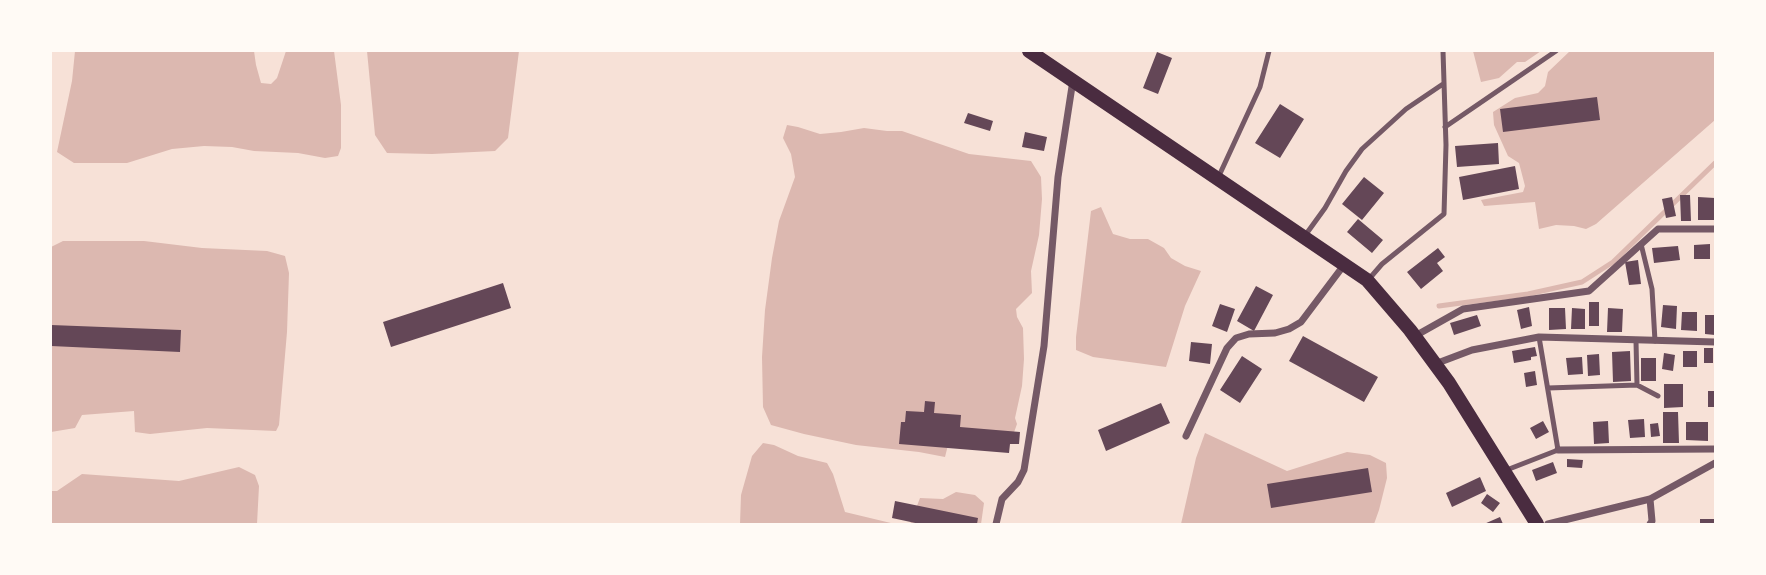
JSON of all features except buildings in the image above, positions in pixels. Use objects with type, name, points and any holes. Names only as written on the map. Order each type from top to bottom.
[{"type":"main road","points":[[1030,51],[1367,280],[1415,336],[1449,383],[1537,524]]},
{"type":"street","points":[[996,524],[1002,499],[1018,482],[1024,470],[1044,346],[1058,177],[1073,80]]},
{"type":"street","points":[[1415,336],[1463,309],[1589,291],[1658,229],[1715,229]]},
{"type":"street","points":[[1186,436],[1227,348],[1236,338],[1249,334],[1275,333],[1301,322],[1344,264]]},
{"type":"street","points":[[1435,364],[1472,351],[1539,337],[1715,342]]},
{"type":"street","points":[[1558,450],[1715,449]]},
{"type":"street","points":[[1548,524],[1650,499],[1715,463]]},
{"type":"street","points":[[1650,499],[1650,524]]},
{"type":"lane","points":[[1218,178],[1260,87],[1269,51]]},
{"type":"lane","points":[[1367,280],[1382,264],[1444,214],[1443,51]]},
{"type":"lane","points":[[1445,127],[1556,51]]},
{"type":"lane","points":[[1304,237],[1362,149],[1406,109],[1444,83]]},
{"type":"lane","points":[[1641,244],[1652,289],[1655,341]]},
{"type":"lane","points":[[1504,471],[1558,450],[1539,337]]},
{"type":"lane","points":[[1636,341],[1637,385]]},
{"type":"lane","points":[[1548,388],[1637,385],[1658,396]]},
{"type":"shaded area","points":[[75,51],[254,51],[261,83],[271,84],[277,78],[286,51],[334,51],[341,105],[341,148],[338,156],[325,158],[298,153],[204,146],[172,149],[127,163],[74,163],[57,152],[72,81]]},
{"type":"shaded area","points":[[367,51],[519,51],[508,138],[495,151],[387,153],[375,135]]},
{"type":"shaded area","points":[[1473,51],[1541,51],[1525,62],[1517,62],[1499,78],[1481,82]]},
{"type":"shaded area","points":[[1570,51],[1715,51],[1715,120],[1596,224],[1586,229],[1556,225],[1539,229],[1535,202],[1484,206],[1481,200],[1523,192],[1525,186],[1519,163],[1508,156],[1494,125],[1493,112],[1515,98],[1538,93],[1545,86],[1548,72]]},
{"type":"shaded area","points":[[787,125],[820,134],[864,128],[902,131],[969,154],[1031,161],[1041,177],[1042,199],[1039,235],[1031,271],[1032,293],[1016,309],[1023,328],[1024,359],[1015,418],[1017,424],[1012,438],[951,433],[945,457],[856,445],[771,425],[763,407],[762,357],[772,258],[779,221],[795,177],[791,154],[783,138]]},
{"type":"shaded area","points":[[1101,207],[1113,234],[1130,239],[1148,239],[1164,248],[1171,258],[1201,271],[1185,306],[1166,367],[1093,357],[1076,350],[1091,211]]},
{"type":"shaded area","points":[[63,241],[144,241],[202,248],[267,251],[285,256],[289,273],[287,332],[279,425],[276,431],[207,428],[150,434],[135,432],[134,411],[82,415],[75,428],[51,432],[51,247]]},
{"type":"shaded area","points":[[1205,433],[1287,471],[1347,452],[1370,455],[1386,463],[1387,478],[1374,524],[1181,524],[1196,458]]},
{"type":"shaded area","points":[[763,443],[827,463],[845,512],[895,524],[740,524],[741,495],[752,456]]},
{"type":"shaded area","points":[[239,467],[255,475],[259,486],[257,524],[51,524],[51,491],[57,491],[82,474],[179,481]]},
{"type":"shaded area","points":[[956,492],[975,495],[984,503],[981,524],[910,524],[920,498],[943,499]]},
{"type":"waterway","points":[[1439,306],[1528,294],[1582,282],[1613,262],[1715,163]]}]
